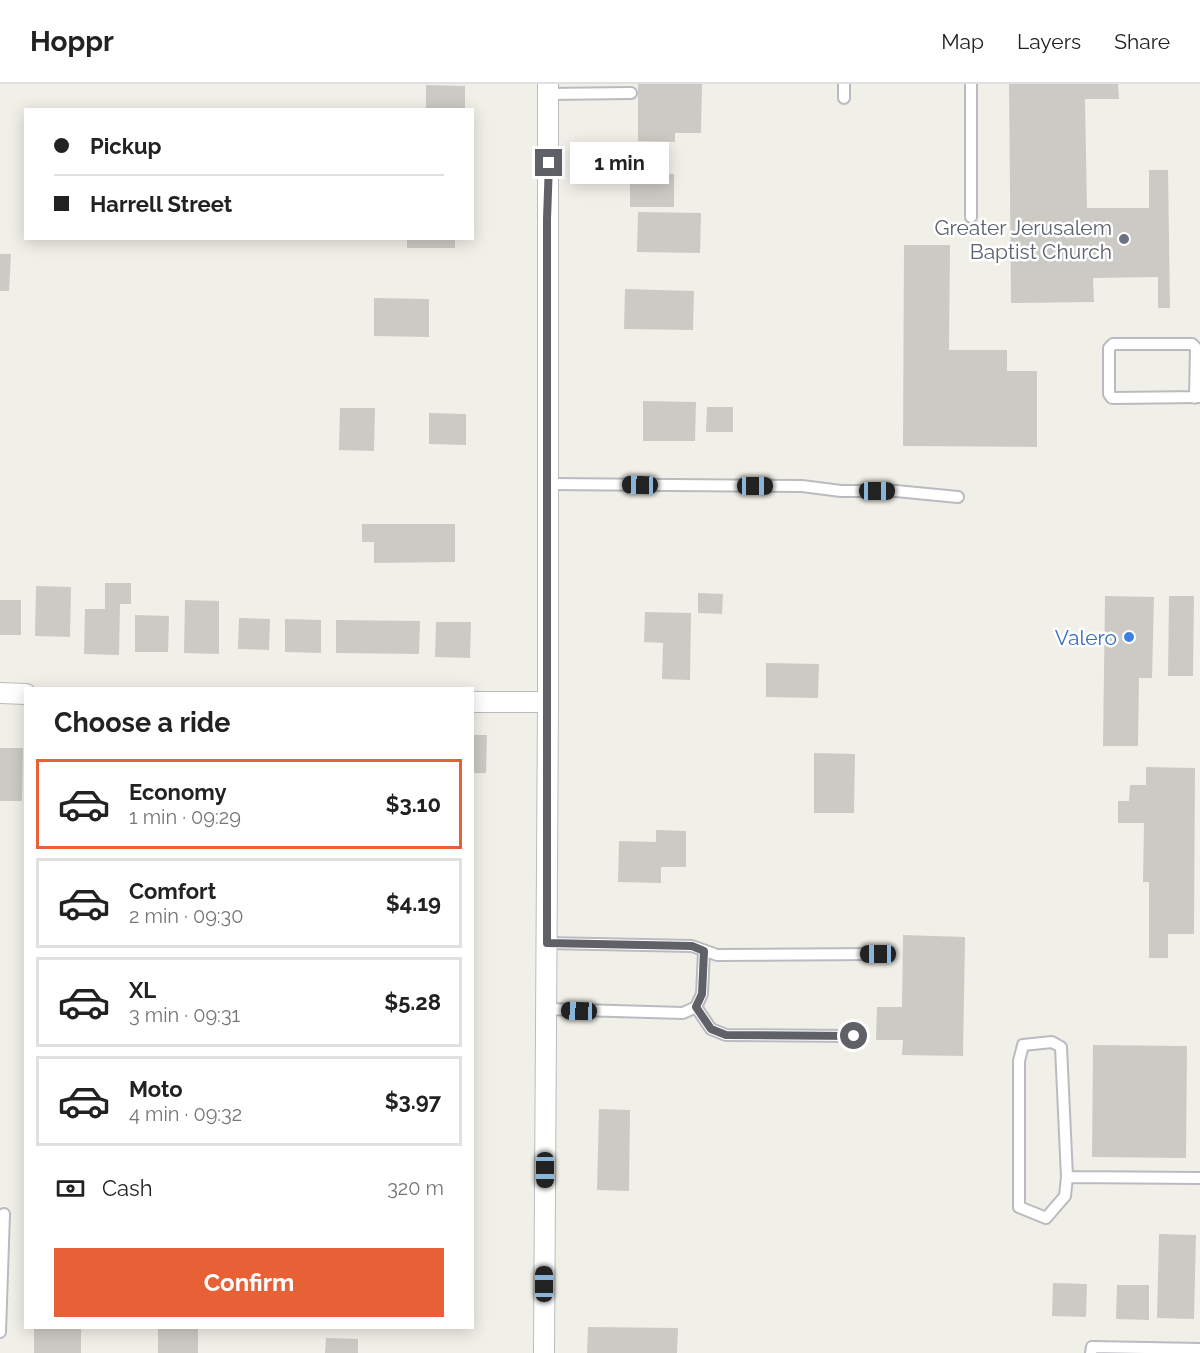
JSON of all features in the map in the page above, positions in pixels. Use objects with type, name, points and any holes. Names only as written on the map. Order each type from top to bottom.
[{"type":"street","points":[[544,1353],[548,702],[548,89]]},
{"type":"street","points":[[0,693],[24,694]]},
{"type":"street","points":[[474,702],[548,702]]},
{"type":"lane","points":[[844,84],[844,98]]},
{"type":"lane","points":[[971,84],[971,217]]},
{"type":"lane","points":[[548,89],[631,93]]},
{"type":"lane","points":[[1113,344],[1192,344],[1196,348],[1198,398],[1112,398],[1108,394],[1109,348],[1113,344]]},
{"type":"lane","points":[[548,484],[802,486],[841,491],[896,491],[958,497]]},
{"type":"lane","points":[[547,943],[692,946],[717,955],[878,954]]},
{"type":"lane","points":[[546,1010],[682,1013],[696,1007],[702,994],[704,951]]},
{"type":"lane","points":[[696,1007],[711,1029],[726,1035],[854,1036]]},
{"type":"lane","points":[[1052,1042],[1061,1047],[1067,1177],[1065,1196],[1046,1218],[1019,1207],[1019,1061],[1023,1045],[1052,1042]]},
{"type":"lane","points":[[1067,1177],[1200,1178]]},
{"type":"lane","points":[[0,1332],[4,1214]]},
{"type":"lane","points":[[1091,1353],[1092,1347],[1200,1349]]},
{"type":"building","points":[[638,84],[702,84],[701,133],[675,133],[675,142],[638,141]]},
{"type":"building","points":[[1009,84],[1118,84],[1119,99],[1085,99],[1087,208],[1149,208],[1149,170],[1168,170],[1170,308],[1158,308],[1158,277],[1093,278],[1094,302],[1011,303]]},
{"type":"building","points":[[426,85],[465,86],[465,108],[426,108]]},
{"type":"building","points":[[630,173],[674,174],[674,207],[630,207]]},
{"type":"building","points":[[638,212],[701,213],[700,253],[637,252]]},
{"type":"building","points":[[407,240],[455,240],[455,248],[407,248]]},
{"type":"building","points":[[904,245],[950,245],[949,350],[1007,350],[1007,371],[1037,371],[1037,447],[903,446]]},
{"type":"building","points":[[0,254],[11,254],[9,291],[0,291]]},
{"type":"building","points":[[625,289],[694,291],[693,330],[624,329]]},
{"type":"building","points":[[374,298],[429,299],[429,337],[374,336]]},
{"type":"building","points":[[643,401],[696,402],[695,441],[643,441]]},
{"type":"building","points":[[707,407],[733,407],[733,432],[706,432]]},
{"type":"building","points":[[340,408],[375,408],[374,451],[339,450]]},
{"type":"building","points":[[429,413],[466,414],[466,445],[429,444]]},
{"type":"building","points":[[362,524],[455,524],[455,562],[374,563],[374,542],[362,542]]},
{"type":"building","points":[[105,583],[131,583],[131,604],[120,604],[119,655],[84,654],[85,609],[105,609]]},
{"type":"building","points":[[36,586],[71,587],[70,637],[35,636]]},
{"type":"building","points":[[698,593],[723,594],[722,614],[698,613]]},
{"type":"building","name":"Valero","points":[[1105,596],[1154,597],[1152,678],[1139,678],[1138,746],[1103,746]]},
{"type":"building","name":"Valero","points":[[1169,596],[1194,596],[1193,676],[1168,676]]},
{"type":"building","points":[[0,600],[21,600],[21,635],[0,635]]},
{"type":"building","points":[[185,600],[219,601],[219,654],[184,653]]},
{"type":"building","points":[[645,612],[691,613],[690,680],[662,679],[663,643],[644,642]]},
{"type":"building","points":[[135,615],[169,616],[168,652],[135,652]]},
{"type":"building","points":[[239,618],[270,619],[269,650],[238,649]]},
{"type":"building","points":[[285,619],[321,620],[321,653],[285,652]]},
{"type":"building","points":[[336,620],[420,621],[419,654],[336,653]]},
{"type":"building","points":[[436,622],[471,622],[470,658],[435,657]]},
{"type":"building","points":[[766,663],[819,664],[818,698],[766,697]]},
{"type":"building","points":[[474,735],[487,735],[486,773],[474,773]]},
{"type":"building","points":[[0,748],[23,748],[22,801],[0,801]]},
{"type":"building","points":[[814,753],[855,754],[854,813],[814,813]]},
{"type":"building","points":[[1146,767],[1195,768],[1194,934],[1168,934],[1168,958],[1149,958],[1149,882],[1143,882],[1144,823],[1118,823],[1118,801],[1129,801],[1130,785],[1146,785]]},
{"type":"building","points":[[656,830],[686,831],[686,867],[661,867],[661,883],[618,882],[619,841],[656,842]]},
{"type":"building","points":[[903,935],[965,937],[963,1056],[902,1055],[903,1040],[876,1040],[877,1007],[902,1007]]},
{"type":"building","points":[[1093,1045],[1187,1046],[1186,1158],[1092,1157]]},
{"type":"building","points":[[599,1109],[630,1110],[629,1191],[597,1190]]},
{"type":"building","points":[[1159,1234],[1196,1235],[1194,1319],[1157,1318]]},
{"type":"building","points":[[1053,1283],[1087,1284],[1086,1317],[1052,1316]]},
{"type":"building","points":[[1117,1285],[1149,1285],[1149,1320],[1116,1319]]},
{"type":"building","points":[[588,1327],[678,1328],[677,1353],[587,1353]]},
{"type":"building","points":[[34,1329],[81,1329],[81,1353],[34,1353]]},
{"type":"building","points":[[158,1329],[198,1329],[198,1353],[158,1353]]},
{"type":"building","points":[[326,1338],[358,1339],[358,1353],[325,1353]]},
{"type":"place","name":"Greater Jerusalem Baptist Church","points":[[1124,239]]},
{"type":"place","name":"Valero","points":[[1129,637]]},
{"type":"route","points":[[549,163],[547,219],[547,943],[692,946],[704,951],[702,994],[696,1007],[711,1029],[726,1035],[854,1036]]}]
